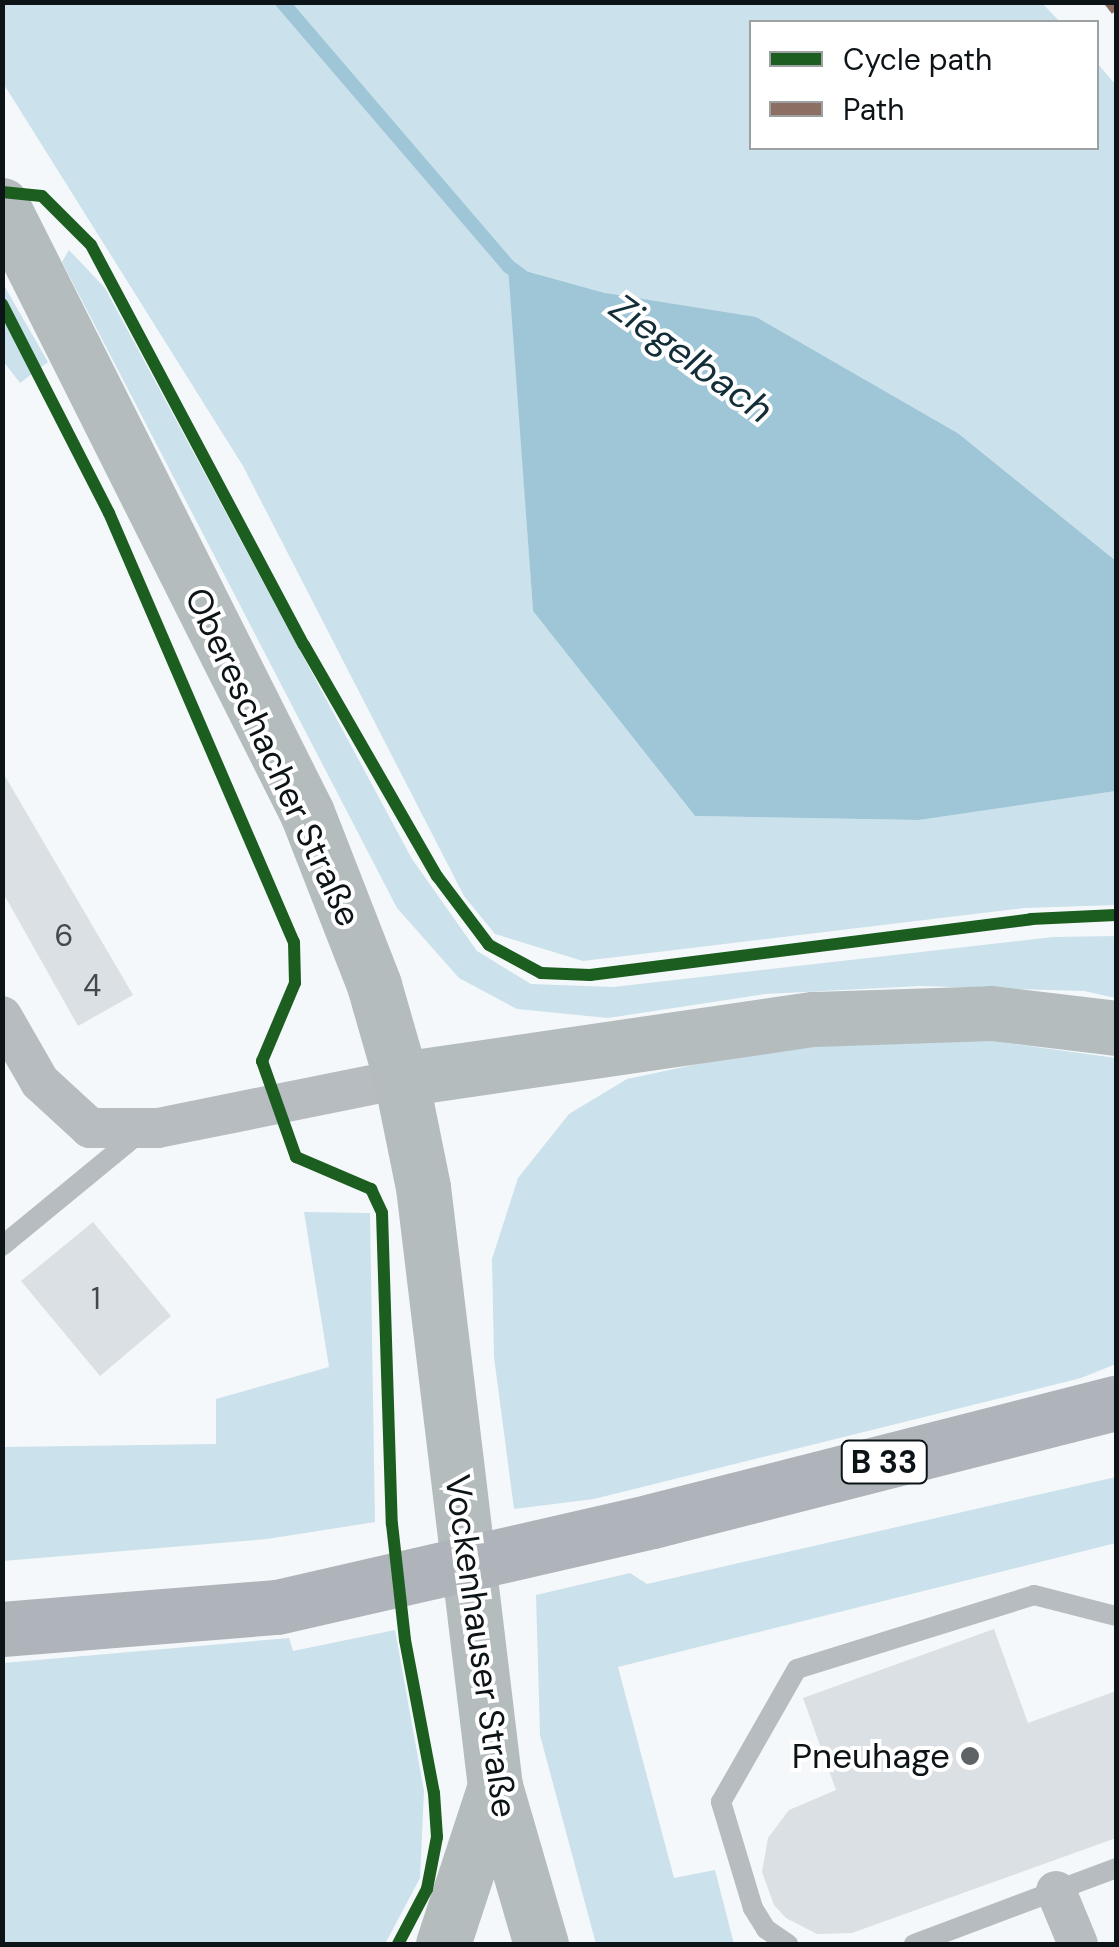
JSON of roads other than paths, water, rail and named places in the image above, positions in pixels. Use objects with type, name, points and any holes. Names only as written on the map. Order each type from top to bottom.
[{"type":"main road","name":"Obereschacher Straße","points":[[2,205],[306,813],[374,984],[401,1079],[423,1187],[440,1343]]},
{"type":"main road","points":[[401,1079],[814,1020],[991,1013],[1116,1028]]},
{"type":"main road","name":"Vockenhauser Straße","points":[[440,1343],[495,1786],[541,1944]]},
{"type":"main road","name":"B 33","points":[[2,1629],[277,1607],[652,1521],[1116,1402]]},
{"type":"main road","points":[[443,1944],[495,1786]]},
{"type":"street","points":[[2,1016],[40,1082],[90,1128],[146,1128],[401,1079]]},
{"type":"street","points":[[1056,1891],[1078,1944]]},
{"type":"lane","points":[[2,1246],[146,1128]]},
{"type":"lane","points":[[788,1944],[766,1929],[753,1908],[721,1802],[797,1669],[1034,1596],[1116,1616]]},
{"type":"lane","points":[[914,1944],[1116,1868]]},
{"type":"water","points":[[508,266],[605,293],[756,317],[959,434],[1116,561],[1116,791],[919,820],[695,816],[533,611]]},
{"type":"waterway","name":"Ziegelbach","points":[[282,2],[508,266],[522,276]]},
{"type":"place","name":"Pneuhage","points":[[970,1756]]}]
